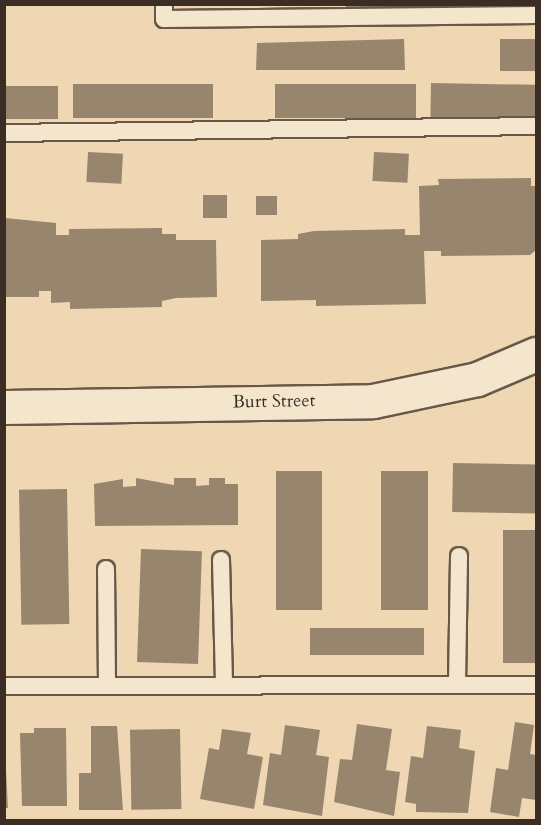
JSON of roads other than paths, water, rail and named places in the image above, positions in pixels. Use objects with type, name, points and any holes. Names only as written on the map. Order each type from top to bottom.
[{"type":"street","name":"Burt Street","points":[[4,407],[373,401],[477,379],[537,354]]},
{"type":"lane","points":[[164,4],[164,19],[537,15]]},
{"type":"lane","points":[[4,133],[537,126]]},
{"type":"lane","points":[[457,685],[459,556]]},
{"type":"lane","points":[[221,560],[224,685]]},
{"type":"lane","points":[[106,569],[107,686]]},
{"type":"lane","points":[[4,686],[537,685]]}]
